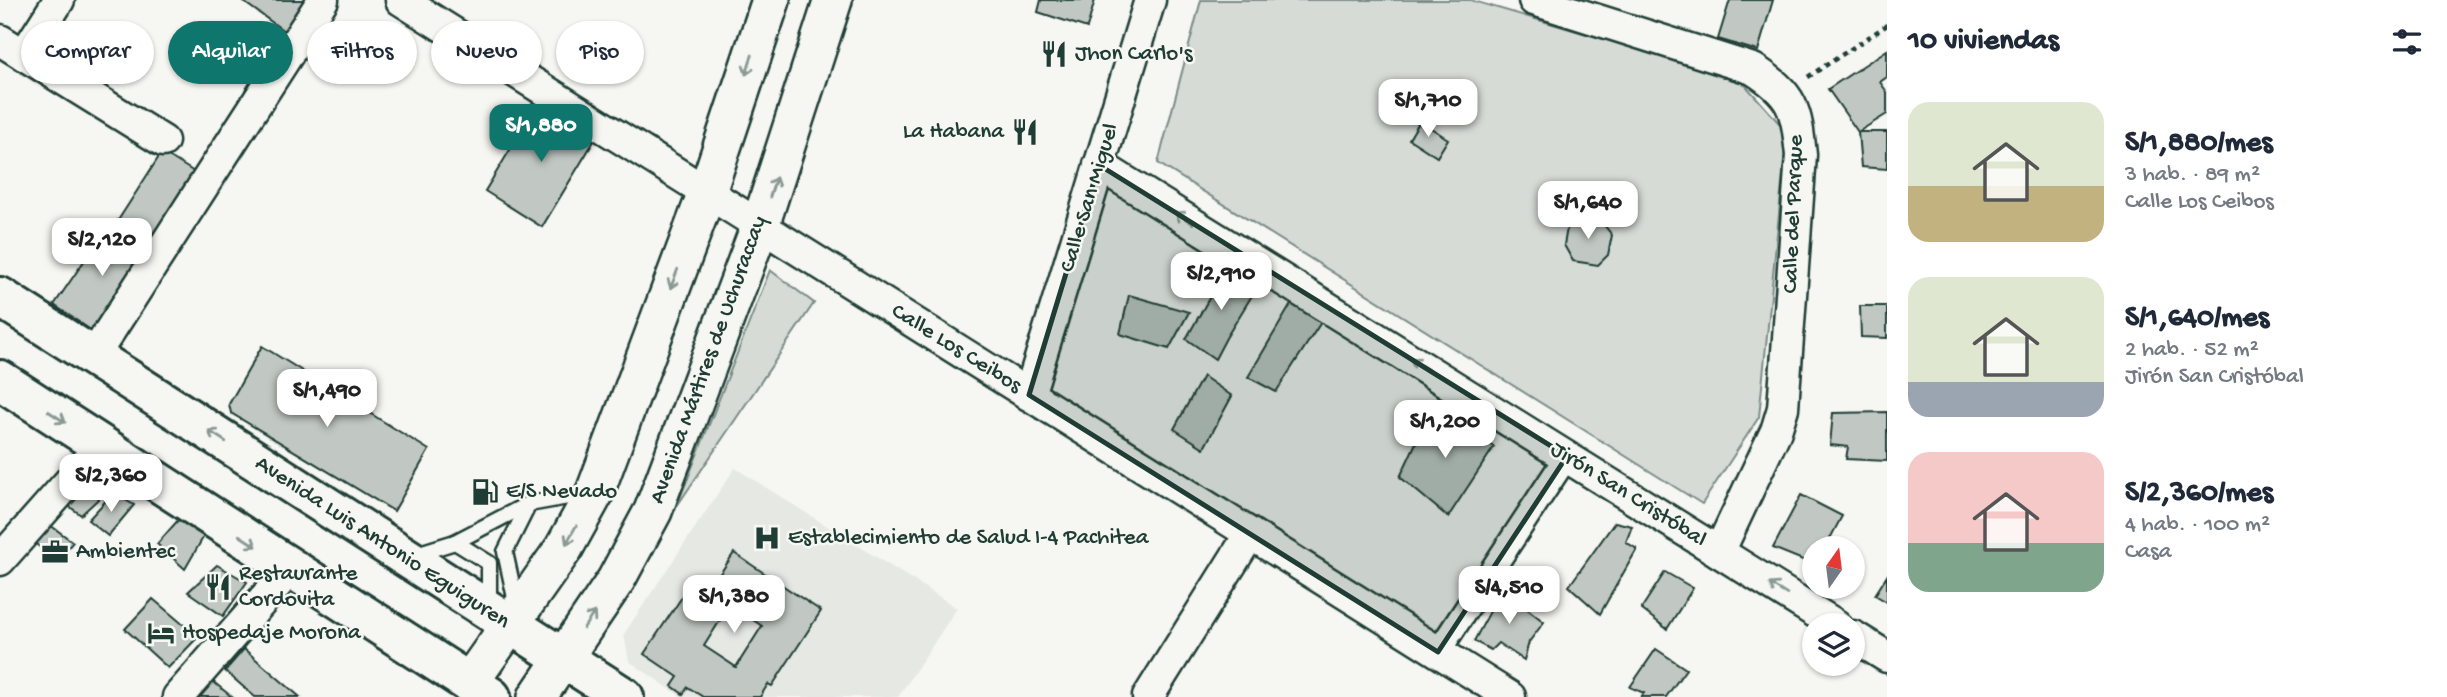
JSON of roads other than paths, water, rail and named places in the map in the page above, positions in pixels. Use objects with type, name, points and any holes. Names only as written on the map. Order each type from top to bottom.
[{"type":"main road","name":"Avenida Luis Antonio Eguiguren","points":[[0,297],[406,558],[506,617],[563,659],[624,697]]},
{"type":"main road","points":[[0,380],[480,690]]},
{"type":"street","points":[[59,0],[12,47],[163,141]]},
{"type":"street","points":[[93,357],[323,0]]},
{"type":"street","name":"Calle Los Ceibos","points":[[401,0],[1510,697]]},
{"type":"street","points":[[480,690],[506,617],[564,548],[595,492],[707,192],[771,0]]},
{"type":"street","name":"Avenida Mártires de Uchuraccay","points":[[537,697],[616,580],[653,511],[760,226],[833,0]]},
{"type":"street","name":"Calle San Miguel","points":[[1030,395],[1150,0]]},
{"type":"street","name":"Calle del Parque","points":[[1534,0],[1754,69],[1776,83],[1795,113],[1801,155],[1786,387],[1776,431],[1719,552]]},
{"type":"street","name":"Jirón San Cristóbal","points":[[1099,165],[1817,613]]},
{"type":"street","points":[[0,560],[102,446]]},
{"type":"street","points":[[1438,652],[1567,456]]},
{"type":"street","points":[[1148,697],[1250,534]]},
{"type":"street","points":[[178,697],[291,568]]},
{"type":"street","points":[[1865,643],[1887,657]]},
{"type":"lane","points":[[406,558],[455,542],[529,504],[595,492]]},
{"type":"lane","points":[[506,617],[505,552],[529,504]]},
{"type":"lane","points":[[455,542],[489,563],[506,617]]},
{"type":"lane","points":[[489,563],[505,552]]},
{"type":"place","name":"Jhon Carlo's","points":[[1054,54]]},
{"type":"place","name":"La Habana","points":[[1025,132]]},
{"type":"place","name":"E/S Nevado","points":[[485,492]]},
{"type":"place","name":"Establecimiento de Salud I-4 Pachitea","points":[[767,538]]},
{"type":"place","name":"Ambientec","points":[[55,552]]},
{"type":"place","name":"Restaurante Cordovita","points":[[218,587]]},
{"type":"place","name":"Hospedaje Morona","points":[[161,633]]}]
